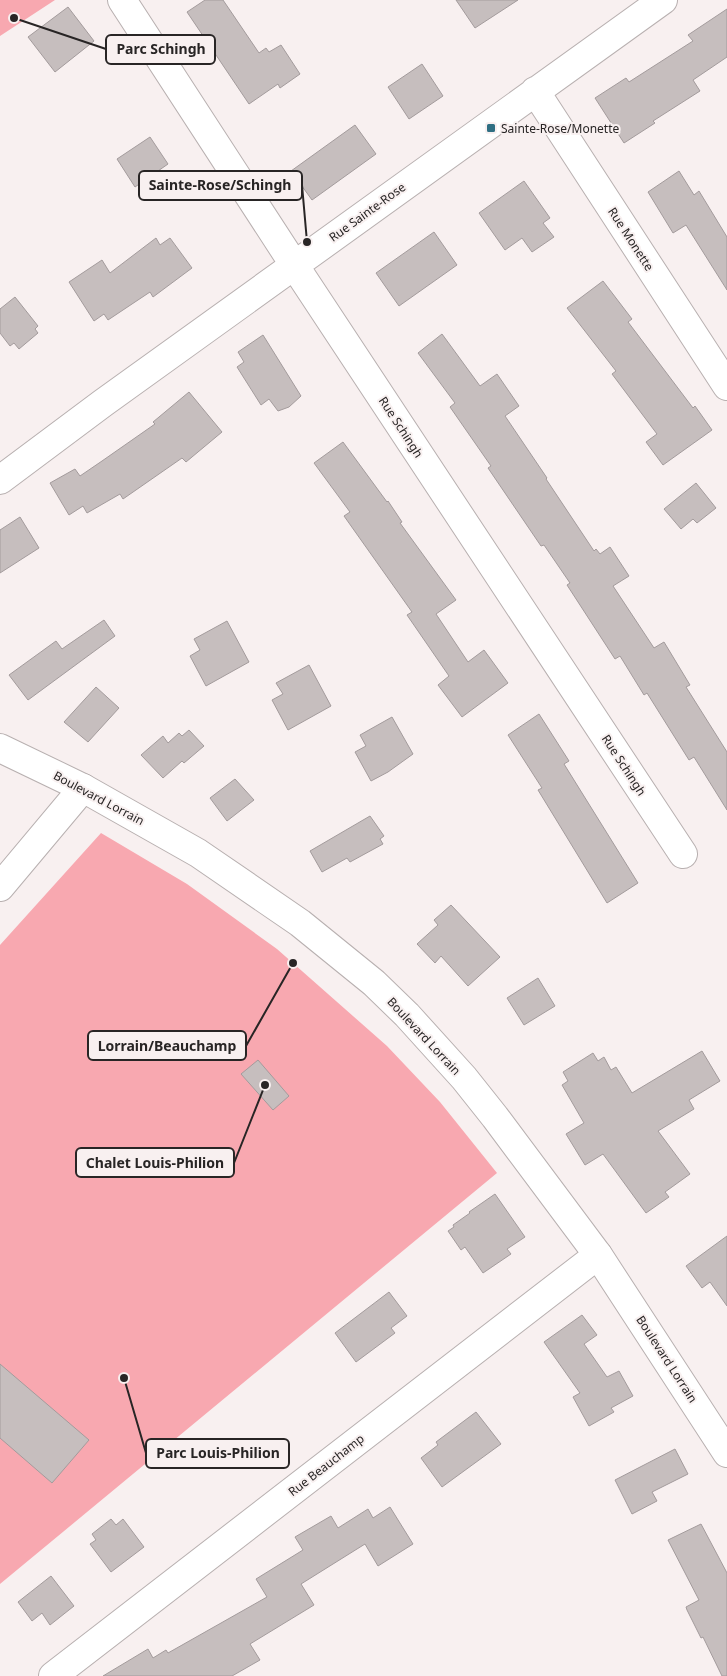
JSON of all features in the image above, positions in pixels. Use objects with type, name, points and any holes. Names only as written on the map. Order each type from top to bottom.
[{"type":"street","name":"Rue Schingh","points":[[122,0],[683,854]]},
{"type":"street","name":"Rue Sainte-Rose","points":[[0,480],[294,264],[663,0]]},
{"type":"street","name":"Rue Monette","points":[[536,91],[727,386]]},
{"type":"street","name":"Boulevard Lorrain","points":[[0,748],[83,788],[198,853],[308,929],[374,983],[408,1015],[464,1078],[598,1254],[727,1453]]},
{"type":"street","points":[[0,887],[83,788]]},
{"type":"street","name":"Rue Beauchamp","points":[[53,1676],[598,1254]]},
{"type":"shaded area","points":[[0,0],[55,0],[0,36]]},
{"type":"shaded area","points":[[101,833],[187,884],[277,949],[387,1046],[440,1102],[497,1173],[0,1584],[0,945]]},
{"type":"building","points":[[205,0],[223,0],[259,53],[266,48],[269,52],[281,45],[300,74],[280,88],[278,84],[249,104],[187,12]]},
{"type":"building","points":[[456,0],[518,0],[475,28]]},
{"type":"building","points":[[68,7],[94,41],[55,72],[28,37]]},
{"type":"building","points":[[727,9],[727,57],[693,80],[700,91],[653,121],[655,123],[624,143],[595,98],[626,78],[629,82],[693,41],[688,35]]},
{"type":"building","points":[[422,64],[443,96],[409,119],[388,87]]},
{"type":"building","points":[[355,125],[376,154],[312,200],[291,171]]},
{"type":"building","points":[[150,137],[168,164],[135,187],[117,159]]},
{"type":"building","points":[[679,171],[694,195],[699,191],[727,237],[727,290],[686,225],[673,233],[648,192]]},
{"type":"building","points":[[524,181],[550,218],[543,223],[554,237],[532,252],[522,238],[505,250],[479,213]]},
{"type":"building","points":[[434,232],[457,265],[399,306],[376,273]]},
{"type":"building","points":[[156,238],[160,245],[170,238],[192,268],[153,297],[150,292],[108,320],[104,314],[94,321],[69,282],[102,260],[110,273]]},
{"type":"building","points":[[603,281],[632,319],[628,322],[712,430],[663,465],[646,442],[657,434],[612,374],[616,371],[567,308]]},
{"type":"building","points":[[15,297],[38,326],[35,329],[38,333],[19,349],[14,343],[10,346],[0,333],[0,309]]},
{"type":"building","points":[[442,334],[480,386],[497,374],[519,406],[505,416],[546,479],[594,551],[596,549],[600,554],[610,547],[629,576],[613,586],[654,648],[664,642],[690,685],[686,687],[727,752],[727,810],[694,757],[689,760],[647,693],[644,695],[620,656],[615,659],[567,585],[570,583],[544,545],[541,546],[488,468],[491,466],[450,407],[455,403],[418,353]]},
{"type":"building","points":[[263,335],[301,396],[289,407],[278,411],[269,399],[261,405],[237,367],[244,362],[238,352]]},
{"type":"building","points":[[189,392],[222,432],[186,462],[182,458],[123,499],[120,494],[87,513],[83,506],[69,515],[50,483],[75,469],[80,476],[155,424],[153,422]]},
{"type":"building","points":[[343,442],[388,501],[402,522],[400,523],[456,600],[436,614],[468,662],[484,650],[508,683],[462,717],[438,685],[449,676],[407,615],[412,612],[344,516],[350,512],[314,463]]},
{"type":"building","points":[[696,483],[716,508],[697,523],[693,519],[681,529],[664,509]]},
{"type":"building","points":[[20,517],[39,548],[0,573],[0,530]]},
{"type":"building","points":[[104,620],[115,636],[28,700],[9,675],[56,641],[62,649]]},
{"type":"building","points":[[227,621],[249,662],[206,686],[190,656],[200,650],[194,639]]},
{"type":"building","points":[[309,665],[331,706],[288,730],[272,700],[283,694],[276,683]]},
{"type":"building","points":[[96,687],[119,708],[88,742],[64,722]]},
{"type":"building","points":[[539,714],[569,761],[564,764],[638,883],[607,903],[538,790],[542,788],[508,735]]},
{"type":"building","points":[[392,717],[413,754],[388,772],[371,781],[355,752],[366,746],[360,735]]},
{"type":"building","points":[[189,730],[204,746],[184,763],[182,761],[163,778],[141,755],[163,736],[168,743],[179,733],[182,736]]},
{"type":"building","points":[[235,779],[254,800],[227,821],[210,798]]},
{"type":"building","points":[[370,816],[384,836],[380,839],[383,844],[350,862],[347,858],[322,872],[310,851]]},
{"type":"building","points":[[451,905],[500,957],[468,986],[441,956],[435,963],[417,944],[438,925],[434,920]]},
{"type":"building","points":[[538,978],[555,1006],[524,1025],[507,998]]},
{"type":"building","points":[[702,1051],[720,1081],[689,1100],[694,1109],[658,1131],[690,1174],[665,1192],[669,1197],[646,1213],[603,1154],[585,1165],[566,1134],[584,1123],[562,1085],[568,1081],[563,1072],[593,1053],[598,1061],[604,1057],[611,1070],[616,1067],[632,1093]]},
{"type":"building","points":[[258,1060],[289,1096],[273,1110],[241,1074]]},
{"type":"building","points":[[495,1194],[525,1237],[507,1249],[511,1254],[483,1273],[465,1247],[461,1250],[448,1231],[469,1212]]},
{"type":"building","points":[[727,1236],[727,1306],[710,1282],[702,1288],[686,1266]]},
{"type":"building","points":[[389,1292],[407,1316],[391,1328],[395,1333],[356,1362],[335,1333]]},
{"type":"building","points":[[582,1315],[597,1335],[584,1344],[607,1377],[619,1371],[633,1396],[611,1408],[614,1412],[589,1426],[573,1397],[580,1393],[544,1342]]},
{"type":"building","points":[[0,1364],[89,1440],[52,1483],[0,1438]]},
{"type":"building","points":[[476,1412],[501,1444],[442,1487],[421,1458],[438,1445],[436,1442]]},
{"type":"building","points":[[675,1449],[688,1474],[652,1492],[657,1501],[632,1514],[615,1480]]},
{"type":"building","points":[[390,1507],[413,1544],[378,1566],[365,1544],[301,1584],[314,1605],[250,1644],[260,1660],[232,1676],[103,1676],[148,1649],[153,1658],[166,1650],[168,1653],[267,1597],[256,1579],[303,1550],[295,1537],[331,1516],[338,1528],[368,1509],[373,1518]]},
{"type":"building","points":[[111,1519],[116,1525],[123,1519],[144,1547],[111,1572],[90,1544],[96,1540],[92,1534]]},
{"type":"building","points":[[701,1524],[727,1573],[727,1676],[722,1676],[687,1610],[686,1607],[699,1600],[668,1540]]},
{"type":"building","points":[[51,1576],[74,1606],[50,1625],[42,1613],[32,1621],[18,1602]]},
{"type":"place","name":"Parc Schingh","points":[[14,18]]},
{"type":"place","name":"Sainte-Rose/Monette","points":[[491,128]]},
{"type":"place","name":"Sainte-Rose/Schingh","points":[[307,242]]},
{"type":"place","name":"Lorrain/Beauchamp","points":[[293,963]]},
{"type":"place","name":"Chalet Louis-Philion","points":[[265,1085]]},
{"type":"place","name":"Parc Louis-Philion","points":[[124,1378]]}]
